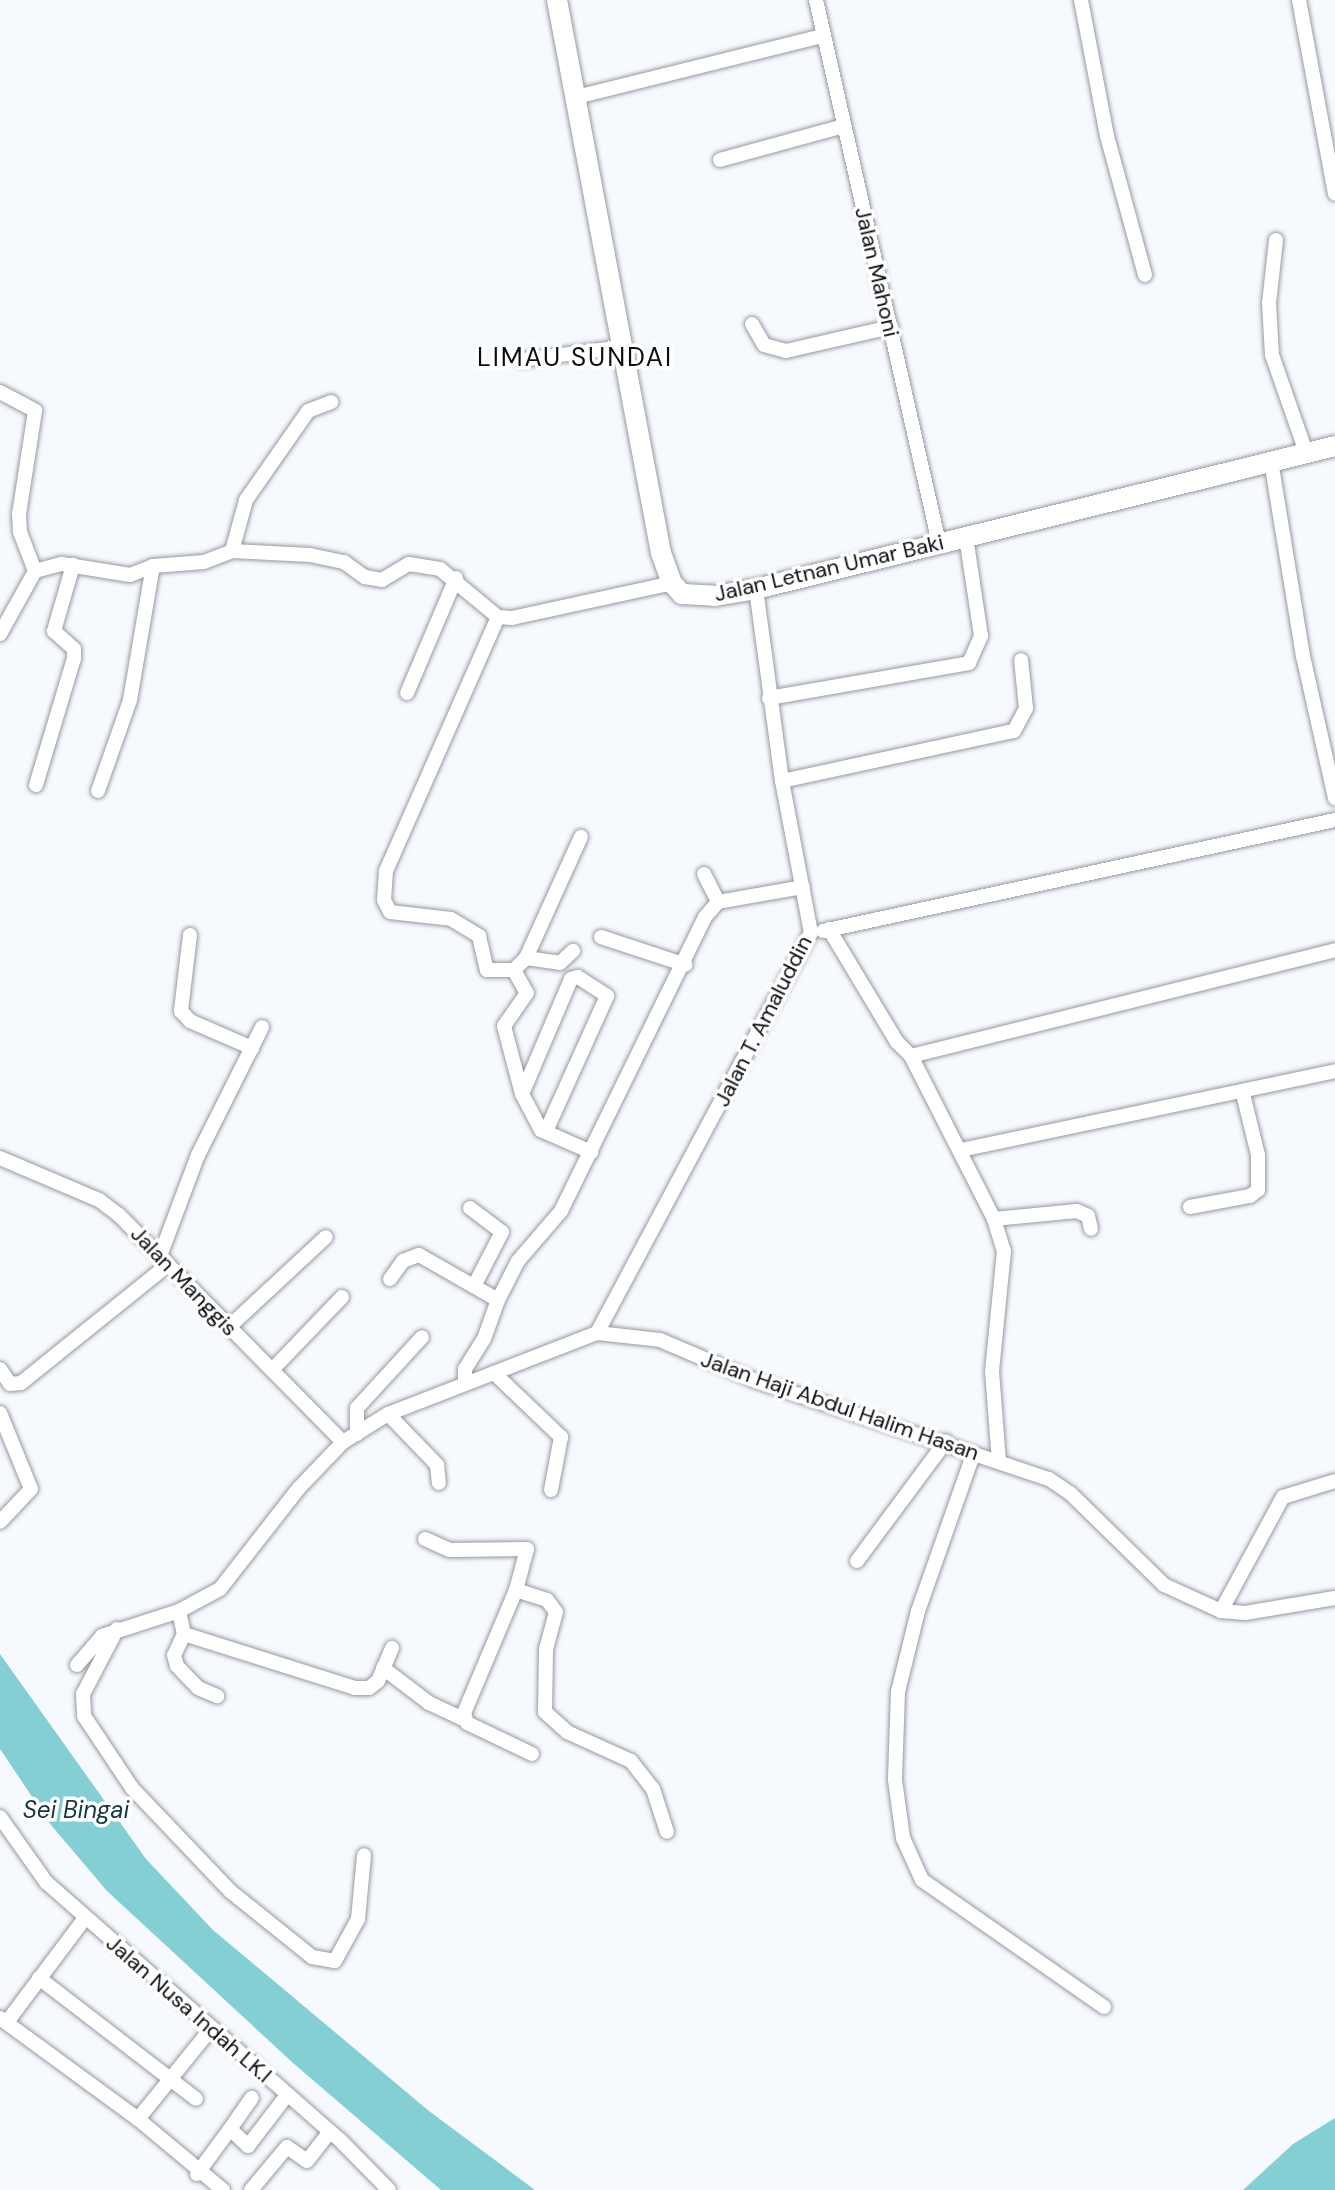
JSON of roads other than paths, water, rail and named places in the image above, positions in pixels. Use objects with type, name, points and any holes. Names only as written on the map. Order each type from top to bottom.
[{"type":"street","points":[[35,571],[73,565],[130,575],[153,566],[204,562],[232,551],[310,555],[344,562],[365,577],[382,580],[409,564],[440,569],[456,578],[498,617],[532,618],[672,583],[661,553],[557,0]]},
{"type":"street","name":"Jalan Mahoni","points":[[816,0],[939,543]]},
{"type":"street","points":[[1081,0],[1107,136],[1145,275]]},
{"type":"street","points":[[1299,0],[1335,194]]},
{"type":"street","points":[[576,97],[823,36]]},
{"type":"street","points":[[720,160],[844,126]]},
{"type":"street","points":[[1276,240],[1269,303],[1272,355],[1306,452]]},
{"type":"street","points":[[752,324],[764,345],[786,351],[891,327]]},
{"type":"street","points":[[522,360],[622,347]]},
{"type":"street","points":[[0,392],[35,411],[19,514],[20,532],[35,571]]},
{"type":"street","points":[[232,551],[246,500],[308,411],[331,402]]},
{"type":"street","name":"Jalan Letnan Umar Baki","points":[[672,583],[682,594],[696,597],[756,589],[1335,446]]},
{"type":"street","points":[[1271,461],[1303,656],[1335,798]]},
{"type":"street","points":[[769,698],[969,663],[981,636],[966,537]]},
{"type":"street","points":[[36,785],[74,658],[74,649],[54,631],[73,565]]},
{"type":"street","points":[[98,791],[130,700],[153,566]]},
{"type":"street","points":[[0,634],[35,571]]},
{"type":"street","points":[[407,693],[456,578]]},
{"type":"street","name":"Jalan T. Amaluddin","points":[[597,1333],[811,933],[782,781],[756,589]]},
{"type":"street","points":[[498,617],[382,887],[390,912],[451,919],[479,936],[487,970],[514,970],[526,958],[581,837]]},
{"type":"street","points":[[782,781],[1014,731],[1026,708],[1021,660]]},
{"type":"street","points":[[811,933],[1335,820]]},
{"type":"street","points":[[704,874],[718,902]]},
{"type":"street","points":[[465,1383],[465,1369],[484,1339],[498,1300],[518,1261],[561,1211],[686,965],[705,917],[718,902],[803,887]]},
{"type":"street","points":[[829,929],[897,1042],[911,1056],[994,1219],[1004,1251],[992,1371],[999,1461]]},
{"type":"street","points":[[190,935],[181,1011],[190,1021],[252,1048]]},
{"type":"street","points":[[601,937],[686,965]]},
{"type":"street","points":[[911,1056],[1335,950]]},
{"type":"street","points":[[526,958],[560,963],[573,951]]},
{"type":"street","points":[[514,970],[527,993],[504,1026],[522,1094],[533,1120],[546,1131],[591,1152]]},
{"type":"street","points":[[522,1094],[571,979],[578,977],[608,1001],[546,1131]]},
{"type":"street","points":[[0,1369],[5,1387],[21,1383],[164,1261],[198,1155],[262,1027]]},
{"type":"street","points":[[961,1150],[1243,1094],[1335,1071]]},
{"type":"street","points":[[1190,1207],[1250,1196],[1258,1190],[1258,1155],[1243,1094]]},
{"type":"street","name":"Jalan Manggis","points":[[0,1158],[99,1200],[164,1261],[343,1442]]},
{"type":"street","points":[[470,1208],[502,1232],[474,1286]]},
{"type":"street","points":[[994,1219],[1077,1211],[1088,1216],[1091,1229]]},
{"type":"street","points":[[229,1327],[326,1237]]},
{"type":"street","points":[[390,1279],[403,1261],[419,1255],[498,1300]]},
{"type":"street","points":[[272,1370],[342,1297]]},
{"type":"street","name":"Jalan Haji Abdul Halim Hasan","points":[[77,1665],[95,1641],[117,1629],[179,1611],[230,1580],[299,1488],[343,1442],[388,1414],[597,1333],[660,1340],[856,1416],[946,1441],[973,1455],[999,1461],[1070,1493],[1164,1585],[1221,1611],[1245,1613],[1335,1598]]},
{"type":"street","points":[[357,1434],[357,1408],[422,1337]]},
{"type":"street","points":[[494,1373],[561,1437],[551,1490]]},
{"type":"street","points":[[0,1413],[31,1489],[0,1522]]},
{"type":"street","points":[[388,1414],[437,1465],[439,1483]]},
{"type":"street","points":[[857,1561],[946,1441]]},
{"type":"street","points":[[973,1455],[918,1611],[898,1692],[895,1780],[903,1838],[922,1880],[1104,2007]]},
{"type":"street","points":[[1221,1611],[1283,1497],[1335,1481]]},
{"type":"street","points":[[425,1539],[450,1550],[527,1549],[516,1590],[464,1719]]},
{"type":"street","points":[[516,1590],[547,1600],[556,1612],[546,1650],[545,1712],[567,1732],[631,1761],[653,1789],[667,1832]]},
{"type":"street","points":[[179,1611],[184,1634],[174,1655],[177,1666],[198,1688],[217,1696]]},
{"type":"street","points":[[117,1629],[83,1694],[84,1716],[132,1788],[230,1891],[312,1957],[335,1961],[358,1919],[364,1855]]},
{"type":"street","points":[[184,1634],[355,1688],[369,1688],[392,1648]]},
{"type":"street","points":[[383,1668],[429,1703],[532,1754]]},
{"type":"street","name":"Jalan Nusa Indah LK.I","points":[[0,1817],[46,1882],[210,2030],[330,2132],[389,2190]]},
{"type":"street","points":[[85,1918],[3,2020],[138,2119],[201,2181],[223,2190]]},
{"type":"street","points":[[39,1978],[88,2012],[169,2082],[196,2099]]},
{"type":"street","points":[[138,2119],[210,2030]]},
{"type":"street","points":[[230,2129],[248,2146],[287,2095]]},
{"type":"street","points":[[201,2181],[230,2129],[252,2098]]},
{"type":"street","points":[[251,2190],[287,2147],[307,2161],[330,2132]]},
{"type":"water","name":"Sei Bingai","points":[[0,1654],[146,1859],[213,1930],[429,2111],[535,2190],[441,2190],[293,2063],[107,1891],[51,1825],[0,1749]]},
{"type":"water","points":[[1335,2118],[1335,2190],[1243,2190],[1293,2144]]},
{"type":"district","name":"LIMAU SUNDAI","points":[[575,358]]}]
